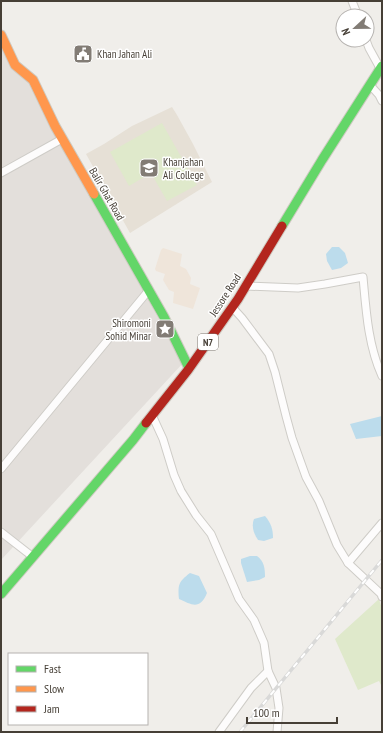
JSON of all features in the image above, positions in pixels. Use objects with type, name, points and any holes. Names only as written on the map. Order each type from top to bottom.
[{"type":"main road","name":"Balir Ghat Road","points":[[1,35],[15,65],[33,80],[61,140]]},
{"type":"main road","name":"Balir Ghat Road","points":[[1,41],[13,66],[30,82],[36,91],[51,125],[148,291],[189,369]]},
{"type":"main road","name":"Jessore Road","points":[[1,594],[133,440],[189,369],[246,286],[322,160],[381,67]]},
{"type":"street","points":[[369,48],[381,67]]},
{"type":"street","points":[[370,84],[382,101]]},
{"type":"street","points":[[1,173],[61,140]]},
{"type":"street","points":[[246,286],[298,288],[363,277],[367,322],[376,364],[382,376]]},
{"type":"street","points":[[1,468],[148,291]]},
{"type":"street","points":[[232,307],[269,354],[290,431],[306,477],[319,501],[337,545],[348,563],[381,594],[382,597]]},
{"type":"street","points":[[152,415],[163,439],[174,475],[181,491],[196,515],[211,534],[239,599],[254,620],[264,644],[268,671],[276,688],[279,708],[277,732]]},
{"type":"street","points":[[348,563],[382,523]]},
{"type":"street","points":[[1,532],[33,557]]},
{"type":"street","points":[[220,732],[251,688],[268,671]]},
{"type":"shaded area","points":[[1,41],[30,82],[51,125],[183,363],[1,560]]},
{"type":"shaded area","name":"Khanjahan Ali College","points":[[172,107],[212,182],[130,233],[86,154],[132,126]]},
{"type":"shaded area","points":[[163,248],[182,254],[180,266],[186,269],[191,278],[190,284],[200,288],[193,309],[173,303],[174,292],[169,290],[163,280],[165,274],[156,271],[155,269]]},
{"type":"green space","points":[[162,123],[197,185],[167,201],[151,173],[129,186],[110,152]]},
{"type":"green space","points":[[379,599],[382,609],[382,687],[379,681],[358,690],[335,639]]},
{"type":"water","points":[[332,247],[339,247],[345,253],[348,263],[341,268],[332,270],[327,261],[326,254]]},
{"type":"water","points":[[382,416],[382,436],[356,439],[350,424]]},
{"type":"water","points":[[265,516],[271,526],[273,538],[264,541],[258,540],[254,533],[253,524],[254,519]]},
{"type":"water","points":[[250,556],[257,556],[263,562],[265,577],[259,580],[247,582],[241,559]]},
{"type":"water","points":[[190,573],[199,576],[207,593],[202,602],[195,605],[179,599],[181,581]]},
{"type":"railway","points":[[240,732],[382,560]]},
{"type":"traffic: fast","points":[[282,226],[382,66]]},
{"type":"traffic: fast","points":[[94,194],[164,317],[189,368]]},
{"type":"traffic: fast","points":[[1,594],[146,423]]},
{"type":"traffic: slow","points":[[1,35],[15,65],[33,80],[55,126],[94,194]]},
{"type":"traffic: jam","points":[[146,423],[188,370],[238,299],[282,226]]},
{"type":"place","name":"Khan Jahan Ali","points":[[83,54]]},
{"type":"place","name":"Khanjahan Ali College","points":[[149,168]]},
{"type":"place","name":"Shiromoni Sohid Minar","points":[[165,329]]}]
